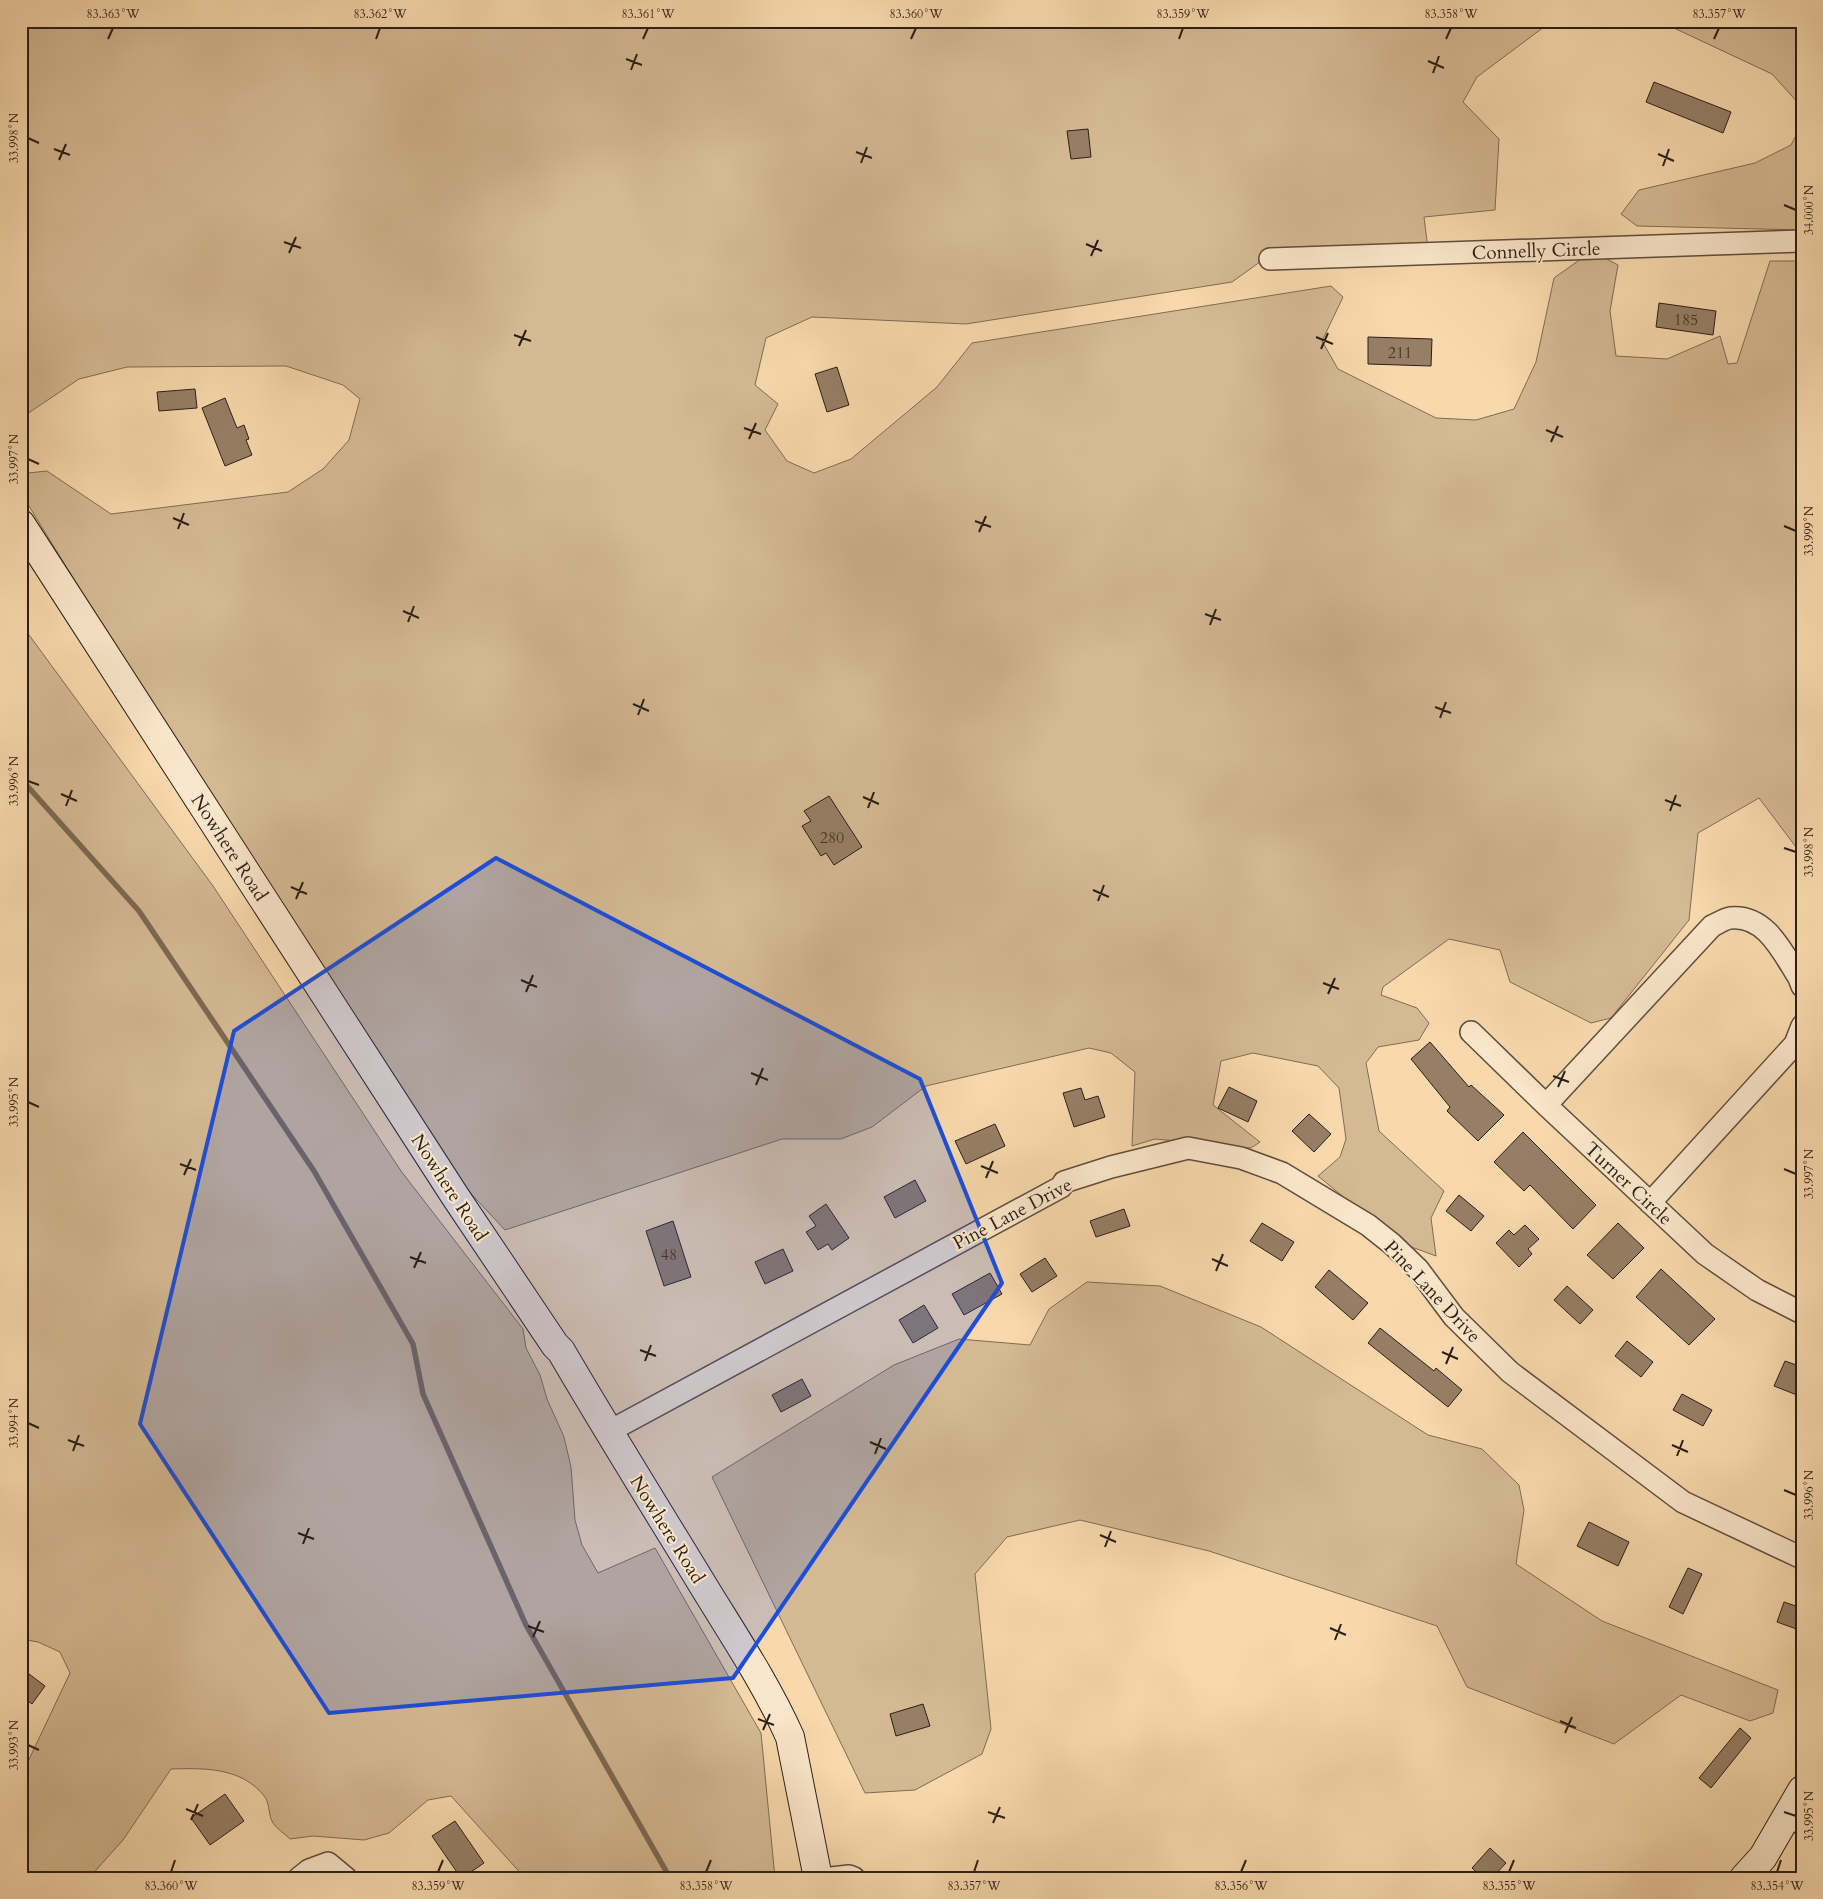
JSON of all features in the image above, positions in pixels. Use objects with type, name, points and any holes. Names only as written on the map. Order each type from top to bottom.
[{"type":"street","name":"Connelly Circle","points":[[1270,259],[1802,240]]},
{"type":"street","name":"Nowhere Road","points":[[21,524],[455,1196],[555,1345],[561,1351],[608,1432],[748,1658],[790,1737],[818,1878]]},
{"type":"street","points":[[1546,1105],[1712,926],[1729,918],[1751,920],[1769,933],[1800,978],[1802,986]]},
{"type":"street","points":[[1650,1203],[1795,1044],[1802,1026]]},
{"type":"street","name":"Turner Circle","points":[[1471,1032],[1705,1254],[1756,1290],[1802,1314]]},
{"type":"street","name":"Pine Lane Drive","points":[[608,1432],[1061,1187],[1064,1182],[1111,1167],[1188,1148],[1241,1158],[1282,1173],[1368,1225],[1392,1244],[1418,1269],[1454,1316],[1510,1372],[1683,1502],[1802,1558]]},
{"type":"street","points":[[1744,1878],[1793,1825],[1802,1790]]},
{"type":"street","points":[[299,1878],[310,1870],[328,1863],[346,1878]]},
{"type":"street","points":[[831,1878],[849,1876],[854,1878]]},
{"type":"highlighted area","points":[[496,858],[920,1079],[1002,1283],[733,1678],[329,1713],[140,1424],[234,1031]]},
{"type":"shaded area","points":[[21,21],[1552,21],[1477,77],[1463,102],[1499,139],[1495,210],[1424,217],[1428,249],[1278,249],[1232,282],[966,324],[812,317],[766,338],[755,385],[778,404],[765,430],[787,461],[814,473],[851,459],[937,387],[972,343],[1331,286],[1343,297],[1322,341],[1338,369],[1436,418],[1476,420],[1514,409],[1536,362],[1554,278],[1592,251],[1618,265],[1610,311],[1616,356],[1667,359],[1720,336],[1728,364],[1737,363],[1770,261],[1802,261],[1802,855],[1759,798],[1698,833],[1689,920],[1611,1018],[1591,1023],[1510,982],[1500,950],[1449,939],[1383,987],[1381,995],[1417,1008],[1429,1023],[1419,1040],[1378,1047],[1366,1063],[1379,1131],[1444,1191],[1431,1218],[1436,1256],[1398,1242],[1318,1176],[1340,1157],[1346,1139],[1339,1088],[1318,1066],[1253,1053],[1221,1061],[1213,1105],[1260,1142],[1251,1148],[1155,1139],[1132,1146],[1135,1072],[1111,1053],[1089,1048],[926,1086],[872,1127],[841,1139],[782,1139],[505,1230],[446,1167],[256,876],[21,493],[21,488],[28,473],[47,471],[111,514],[288,492],[323,469],[349,440],[360,399],[343,385],[286,366],[127,367],[79,379],[21,418]]},
{"type":"shaded area","points":[[1659,21],[1802,21],[1802,230],[1637,226],[1621,214],[1639,190],[1755,163],[1791,145],[1801,126],[1800,105],[1772,74]]},
{"type":"shaded area","points":[[21,624],[213,886],[401,1171],[523,1329],[526,1348],[540,1375],[547,1399],[564,1437],[571,1467],[575,1520],[582,1545],[598,1573],[655,1548],[761,1733],[775,1878],[525,1878],[451,1796],[428,1800],[389,1833],[364,1840],[313,1836],[290,1839],[273,1823],[265,1797],[256,1787],[245,1780],[222,1771],[171,1769],[123,1840],[89,1878],[21,1878],[21,1771],[24,1770],[70,1673],[60,1652],[38,1642],[21,1639]]},
{"type":"shaded area","points":[[1087,1282],[1160,1286],[1261,1327],[1428,1435],[1482,1449],[1519,1485],[1524,1510],[1516,1564],[1602,1621],[1778,1690],[1773,1713],[1750,1721],[1681,1695],[1614,1744],[1467,1687],[1437,1626],[1209,1551],[1080,1520],[1007,1537],[975,1574],[991,1729],[982,1754],[915,1790],[865,1793],[712,1477],[894,1365],[959,1339],[1030,1345],[1049,1309]]},
{"type":"building","points":[[1654,82],[1731,112],[1723,133],[1646,102]]},
{"type":"building","points":[[1088,129],[1091,157],[1071,159],[1067,131]]},
{"type":"building","points":[[1659,303],[1716,311],[1713,335],[1656,327]]},
{"type":"building","points":[[1368,337],[1432,339],[1431,366],[1368,364]]},
{"type":"building","points":[[837,367],[849,405],[827,412],[815,374]]},
{"type":"building","points":[[195,389],[197,408],[159,411],[157,392]]},
{"type":"building","points":[[225,398],[237,428],[244,425],[249,439],[246,440],[252,455],[225,466],[202,408]]},
{"type":"building","points":[[829,796],[862,847],[834,865],[826,853],[821,856],[802,826],[811,821],[804,811]]},
{"type":"building","points":[[1430,1042],[1469,1087],[1471,1085],[1504,1115],[1478,1141],[1447,1111],[1450,1107],[1411,1059]]},
{"type":"building","points":[[1229,1087],[1257,1101],[1248,1122],[1218,1108]]},
{"type":"building","points":[[1081,1088],[1085,1100],[1098,1096],[1105,1117],[1074,1127],[1063,1093]]},
{"type":"building","points":[[1309,1114],[1331,1134],[1314,1152],[1292,1131]]},
{"type":"building","points":[[995,1124],[1005,1146],[966,1164],[955,1141]]},
{"type":"building","points":[[1523,1132],[1596,1205],[1573,1229],[1530,1185],[1524,1191],[1494,1162]]},
{"type":"building","points":[[915,1180],[926,1201],[895,1218],[884,1197]]},
{"type":"building","points":[[1459,1195],[1484,1216],[1471,1231],[1446,1211]]},
{"type":"building","points":[[826,1204],[849,1238],[832,1250],[828,1244],[818,1250],[806,1232],[816,1226],[809,1216]]},
{"type":"building","points":[[1124,1209],[1130,1226],[1096,1237],[1090,1221]]},
{"type":"building","points":[[673,1221],[691,1277],[664,1286],[646,1231]]},
{"type":"building","points":[[1262,1223],[1294,1242],[1282,1261],[1250,1241]]},
{"type":"building","points":[[1618,1223],[1644,1248],[1613,1279],[1587,1255]]},
{"type":"building","points":[[1525,1225],[1539,1239],[1528,1249],[1532,1254],[1519,1267],[1496,1243],[1509,1230],[1514,1235]]},
{"type":"building","points":[[783,1249],[793,1271],[765,1284],[755,1262]]},
{"type":"building","points":[[1045,1258],[1057,1276],[1032,1292],[1020,1274]]},
{"type":"building","points":[[1661,1269],[1715,1319],[1689,1345],[1636,1297]]},
{"type":"building","points":[[1329,1270],[1368,1303],[1353,1320],[1315,1287]]},
{"type":"building","points":[[990,1273],[1002,1294],[964,1315],[952,1294]]},
{"type":"building","points":[[1567,1286],[1593,1310],[1580,1324],[1554,1300]]},
{"type":"building","points":[[924,1305],[938,1328],[913,1343],[899,1320]]},
{"type":"building","points":[[1380,1328],[1434,1371],[1436,1368],[1462,1390],[1448,1407],[1368,1343]]},
{"type":"building","points":[[1627,1341],[1653,1362],[1641,1377],[1615,1356]]},
{"type":"building","points":[[1785,1361],[1802,1367],[1802,1397],[1774,1386]]},
{"type":"building","points":[[802,1379],[811,1396],[781,1412],[772,1395]]},
{"type":"building","points":[[1682,1394],[1712,1410],[1703,1426],[1673,1410]]},
{"type":"building","points":[[1589,1522],[1629,1542],[1618,1566],[1577,1546]]},
{"type":"building","points":[[1688,1568],[1702,1574],[1683,1614],[1669,1607]]},
{"type":"building","points":[[1784,1602],[1802,1608],[1802,1631],[1777,1622]]},
{"type":"building","points":[[21,1668],[45,1686],[32,1704],[21,1696]]},
{"type":"building","points":[[923,1704],[930,1726],[896,1736],[890,1714]]},
{"type":"building","points":[[1740,1728],[1751,1738],[1711,1788],[1699,1778]]},
{"type":"building","points":[[225,1794],[244,1821],[210,1845],[191,1818]]},
{"type":"building","points":[[455,1821],[484,1863],[462,1878],[432,1836]]},
{"type":"building","points":[[1490,1848],[1506,1863],[1492,1878],[1483,1878],[1472,1868]]},
{"type":"waterway","points":[[21,779],[139,911],[314,1171],[413,1344],[423,1394],[526,1625],[670,1878]]}]
